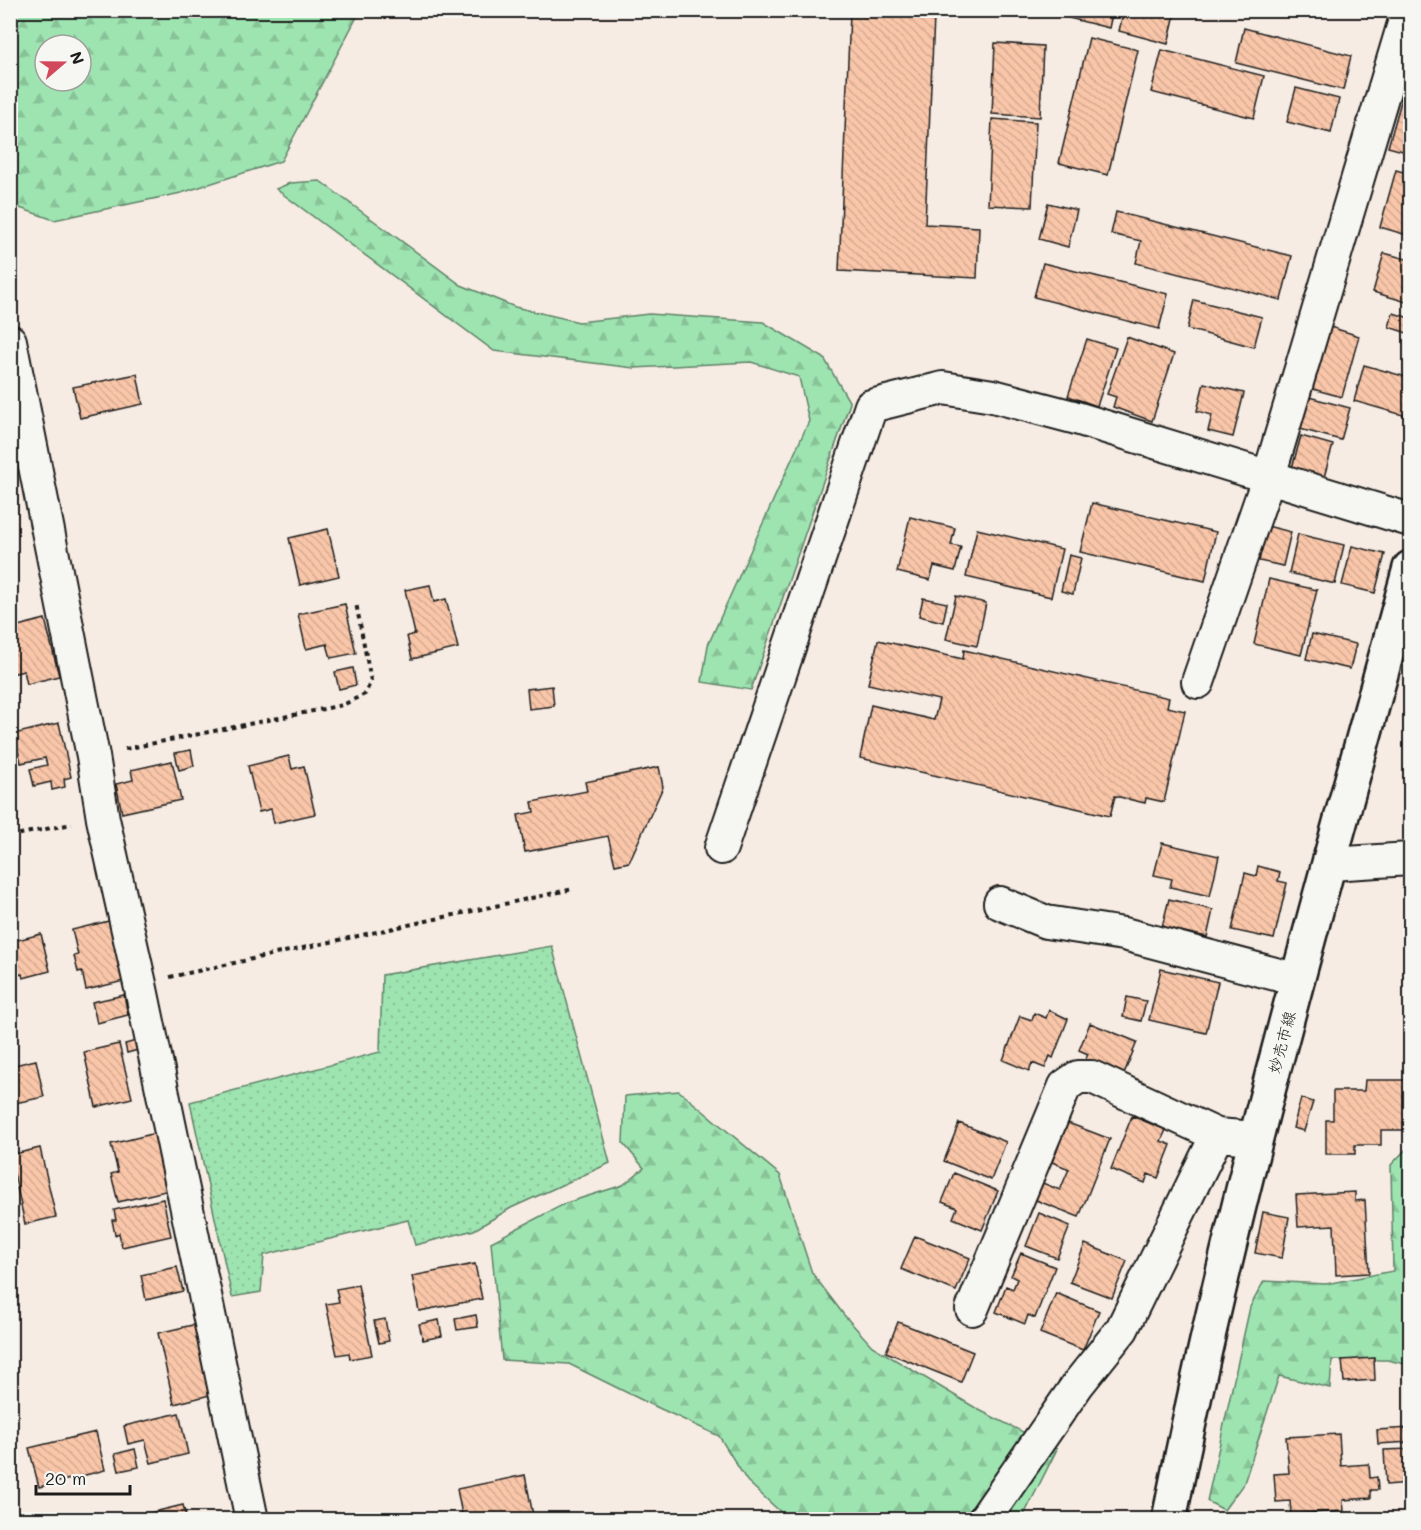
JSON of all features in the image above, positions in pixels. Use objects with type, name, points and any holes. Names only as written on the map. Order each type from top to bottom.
[{"type":"main road","name":"妙売市線","points":[[1169,1520],[1193,1396],[1255,1138],[1410,568]]},
{"type":"street","points":[[1198,682],[1269,476],[1408,10]]},
{"type":"street","points":[[10,341],[93,756],[103,819],[140,984],[252,1520]]},
{"type":"street","points":[[721,848],[871,406],[944,388],[993,396],[1084,420],[1410,520]]},
{"type":"street","points":[[1330,864],[1410,859]]},
{"type":"street","points":[[1000,903],[1046,922],[1124,934],[1298,980]]},
{"type":"street","points":[[972,1309],[1065,1086],[1078,1077],[1092,1077],[1217,1135],[1255,1138]]},
{"type":"street","points":[[984,1520],[1078,1384],[1122,1329],[1217,1135]]},
{"type":"path","points":[[93,756],[344,705],[365,694],[371,681],[356,603]]},
{"type":"path","points":[[10,836],[103,819]]},
{"type":"path","points":[[140,984],[573,889]]},
{"type":"green space","points":[[11,10],[360,10],[281,161],[181,193],[54,220],[11,205]]},
{"type":"green space","points":[[320,181],[461,285],[515,307],[579,322],[649,314],[763,322],[824,358],[850,403],[751,690],[702,682],[708,645],[809,421],[799,377],[751,362],[634,368],[494,351],[276,189],[290,183]]},
{"type":"green space","points":[[552,946],[610,1163],[511,1208],[474,1230],[415,1245],[408,1220],[264,1255],[261,1292],[232,1297],[190,1102],[380,1052],[382,975]]},
{"type":"green space","points":[[679,1091],[780,1175],[812,1273],[844,1315],[872,1346],[979,1410],[1057,1449],[1022,1519],[788,1519],[747,1481],[719,1436],[569,1364],[502,1360],[491,1242],[566,1203],[623,1185],[644,1168],[623,1143],[625,1096]]},
{"type":"green space","points":[[1410,1145],[1410,1364],[1387,1360],[1332,1360],[1330,1388],[1279,1376],[1244,1483],[1224,1510],[1207,1501],[1250,1307],[1264,1281],[1326,1284],[1393,1271],[1391,1165]]},
{"type":"building","points":[[1058,10],[1113,10],[1109,28],[1057,15]]},
{"type":"building","points":[[1124,10],[1176,10],[1168,44],[1119,31]]},
{"type":"building","points":[[850,13],[934,17],[925,224],[979,227],[977,278],[839,271]]},
{"type":"building","points":[[1244,28],[1351,56],[1343,90],[1236,63]]},
{"type":"building","points":[[1089,38],[1138,50],[1108,175],[1059,163]]},
{"type":"building","points":[[995,43],[1043,46],[1040,117],[992,114]]},
{"type":"building","points":[[1162,50],[1264,76],[1254,118],[1151,92]]},
{"type":"building","points":[[1296,88],[1339,99],[1331,133],[1287,122]]},
{"type":"building","points":[[1404,91],[1410,93],[1410,153],[1388,147]]},
{"type":"building","points":[[992,119],[1036,122],[1032,207],[988,205]]},
{"type":"building","points":[[1396,170],[1410,174],[1410,236],[1380,227]]},
{"type":"building","points":[[1048,203],[1077,210],[1068,247],[1039,239]]},
{"type":"building","points":[[1116,212],[1292,256],[1281,300],[1136,263],[1141,241],[1111,234]]},
{"type":"building","points":[[1384,253],[1410,260],[1410,303],[1373,292]]},
{"type":"building","points":[[1043,263],[1168,294],[1159,329],[1034,297]]},
{"type":"building","points":[[1194,300],[1262,317],[1254,347],[1187,329]]},
{"type":"building","points":[[1393,313],[1410,318],[1410,334],[1389,327]]},
{"type":"building","points":[[1327,326],[1359,336],[1342,397],[1309,388]]},
{"type":"building","points":[[1127,337],[1174,354],[1152,421],[1113,407],[1116,397],[1107,394]]},
{"type":"building","points":[[1087,339],[1116,348],[1097,406],[1068,396]]},
{"type":"building","points":[[1364,365],[1410,378],[1410,417],[1354,401]]},
{"type":"building","points":[[137,374],[143,404],[80,418],[73,387]]},
{"type":"building","points":[[1204,383],[1244,393],[1233,437],[1208,431],[1212,415],[1197,411]]},
{"type":"building","points":[[1309,397],[1350,408],[1341,440],[1300,429]]},
{"type":"building","points":[[1301,436],[1333,445],[1324,477],[1292,468]]},
{"type":"building","points":[[1092,503],[1216,532],[1205,581],[1080,552]]},
{"type":"building","points":[[910,517],[955,528],[951,545],[961,547],[955,571],[934,566],[930,580],[897,572]]},
{"type":"building","points":[[1267,526],[1291,532],[1283,566],[1259,561]]},
{"type":"building","points":[[328,529],[339,576],[300,585],[289,538]]},
{"type":"building","points":[[977,529],[1062,549],[1051,597],[966,577]]},
{"type":"building","points":[[1298,534],[1344,545],[1335,584],[1289,573]]},
{"type":"building","points":[[1352,546],[1385,554],[1375,593],[1342,585]]},
{"type":"building","points":[[1069,555],[1081,558],[1073,594],[1061,591]]},
{"type":"building","points":[[1269,579],[1317,590],[1301,655],[1254,644]]},
{"type":"building","points":[[430,585],[434,602],[446,599],[458,648],[412,659],[407,636],[415,634],[405,590]]},
{"type":"building","points":[[956,596],[986,603],[977,646],[946,639]]},
{"type":"building","points":[[923,598],[947,603],[943,622],[919,616]]},
{"type":"building","points":[[345,604],[356,653],[331,658],[327,644],[306,649],[298,614]]},
{"type":"building","points":[[45,619],[59,676],[27,684],[24,671],[11,674],[10,628]]},
{"type":"building","points":[[1312,634],[1356,644],[1350,669],[1306,659]]},
{"type":"building","points":[[878,640],[963,659],[964,650],[1169,698],[1167,707],[1185,711],[1164,802],[1146,798],[1145,803],[1115,796],[1110,816],[860,758],[871,705],[934,720],[939,700],[868,684]]},
{"type":"building","points":[[353,668],[356,685],[339,689],[335,672]]},
{"type":"building","points":[[552,686],[554,706],[529,709],[527,689]]},
{"type":"building","points":[[59,723],[71,777],[64,779],[65,787],[52,790],[51,782],[34,786],[30,769],[47,765],[45,758],[21,763],[14,734]]},
{"type":"building","points":[[191,750],[194,766],[179,770],[175,753]]},
{"type":"building","points":[[289,756],[292,769],[304,766],[315,814],[274,823],[271,809],[259,812],[248,766]]},
{"type":"building","points":[[172,761],[181,800],[122,813],[116,784],[133,780],[131,770]]},
{"type":"building","points":[[659,767],[663,787],[629,862],[615,865],[608,836],[525,852],[518,815],[534,812],[532,802],[587,791],[585,782]]},
{"type":"building","points":[[1162,843],[1219,856],[1210,896],[1170,887],[1172,879],[1154,875]]},
{"type":"building","points":[[1258,866],[1280,872],[1278,881],[1287,883],[1274,939],[1232,930],[1245,873],[1256,876]]},
{"type":"building","points":[[1169,899],[1213,910],[1207,937],[1162,927]]},
{"type":"building","points":[[109,921],[124,981],[86,990],[82,971],[78,972],[74,956],[78,955],[72,930]]},
{"type":"building","points":[[41,934],[50,971],[23,978],[22,974],[10,977],[10,942]]},
{"type":"building","points":[[1161,969],[1218,982],[1206,1033],[1149,1020]]},
{"type":"building","points":[[124,995],[128,1015],[97,1023],[92,1002]]},
{"type":"building","points":[[1127,997],[1146,1001],[1141,1021],[1123,1017]]},
{"type":"building","points":[[1049,1010],[1068,1019],[1053,1058],[1050,1056],[1045,1068],[1032,1063],[1029,1071],[1003,1060],[1020,1016],[1032,1020],[1034,1013],[1046,1018]]},
{"type":"building","points":[[1090,1023],[1137,1042],[1123,1076],[1085,1061],[1088,1054],[1079,1050]]},
{"type":"building","points":[[140,1040],[142,1049],[127,1053],[125,1044]]},
{"type":"building","points":[[119,1044],[132,1098],[96,1107],[84,1052]]},
{"type":"building","points":[[36,1060],[44,1097],[10,1104],[10,1066]]},
{"type":"building","points":[[1365,1080],[1410,1080],[1410,1130],[1381,1130],[1381,1145],[1355,1145],[1355,1154],[1326,1154],[1326,1120],[1333,1120],[1333,1091],[1364,1091]]},
{"type":"building","points":[[1301,1098],[1313,1102],[1304,1131],[1293,1128]]},
{"type":"building","points":[[1132,1116],[1166,1130],[1161,1141],[1171,1145],[1158,1178],[1148,1174],[1145,1183],[1111,1169]]},
{"type":"building","points":[[959,1123],[1006,1142],[991,1180],[944,1161]]},
{"type":"building","points":[[1068,1123],[1110,1139],[1079,1217],[1028,1197],[1035,1180],[1060,1190],[1069,1169],[1052,1162],[1059,1145],[1051,1142],[1056,1129],[1064,1132]]},
{"type":"building","points":[[160,1132],[174,1189],[118,1202],[111,1174],[118,1172],[111,1144]]},
{"type":"building","points":[[40,1148],[56,1217],[25,1224],[10,1155]]},
{"type":"building","points":[[954,1173],[998,1191],[982,1230],[953,1218],[957,1208],[942,1202]]},
{"type":"building","points":[[1355,1192],[1355,1201],[1365,1200],[1369,1273],[1336,1275],[1334,1225],[1298,1227],[1296,1195]]},
{"type":"building","points":[[163,1199],[171,1236],[122,1247],[119,1233],[115,1235],[112,1220],[116,1220],[114,1210]]},
{"type":"building","points":[[1263,1212],[1289,1217],[1282,1258],[1255,1253]]},
{"type":"building","points":[[1039,1213],[1070,1226],[1057,1258],[1026,1246]]},
{"type":"building","points":[[915,1236],[970,1258],[956,1291],[901,1269]]},
{"type":"building","points":[[1085,1244],[1127,1261],[1112,1298],[1070,1282]]},
{"type":"building","points":[[1021,1253],[1055,1267],[1035,1318],[1028,1315],[1025,1324],[996,1312],[1006,1286],[1013,1289],[1017,1279],[1011,1276]]},
{"type":"building","points":[[475,1264],[482,1299],[419,1311],[412,1276]]},
{"type":"building","points":[[177,1267],[183,1291],[146,1300],[141,1275]]},
{"type":"building","points":[[358,1285],[372,1355],[350,1359],[349,1353],[337,1355],[326,1304],[339,1302],[336,1289]]},
{"type":"building","points":[[1056,1293],[1099,1311],[1083,1350],[1040,1333]]},
{"type":"building","points":[[476,1315],[478,1327],[457,1330],[455,1319]]},
{"type":"building","points":[[385,1319],[389,1341],[379,1343],[374,1321]]},
{"type":"building","points":[[439,1320],[442,1336],[423,1340],[419,1324]]},
{"type":"building","points":[[898,1322],[973,1352],[961,1382],[886,1352]]},
{"type":"building","points":[[197,1324],[214,1394],[174,1404],[158,1333]]},
{"type":"building","points":[[1374,1358],[1375,1380],[1344,1382],[1342,1360]]},
{"type":"building","points":[[179,1413],[188,1454],[151,1463],[145,1440],[128,1444],[124,1426]]},
{"type":"building","points":[[1410,1428],[1410,1442],[1378,1444],[1377,1430]]},
{"type":"building","points":[[96,1432],[105,1470],[39,1487],[29,1448]]},
{"type":"building","points":[[1339,1434],[1341,1466],[1369,1464],[1370,1478],[1377,1477],[1378,1490],[1371,1490],[1371,1498],[1343,1500],[1344,1511],[1291,1514],[1290,1501],[1276,1502],[1274,1474],[1289,1473],[1286,1437]]},
{"type":"building","points":[[135,1449],[139,1467],[119,1471],[115,1454]]},
{"type":"building","points":[[1410,1449],[1410,1483],[1386,1485],[1384,1450]]},
{"type":"building","points":[[525,1475],[534,1520],[463,1520],[457,1489]]},
{"type":"building","points":[[183,1505],[187,1520],[130,1520],[129,1518]]}]
